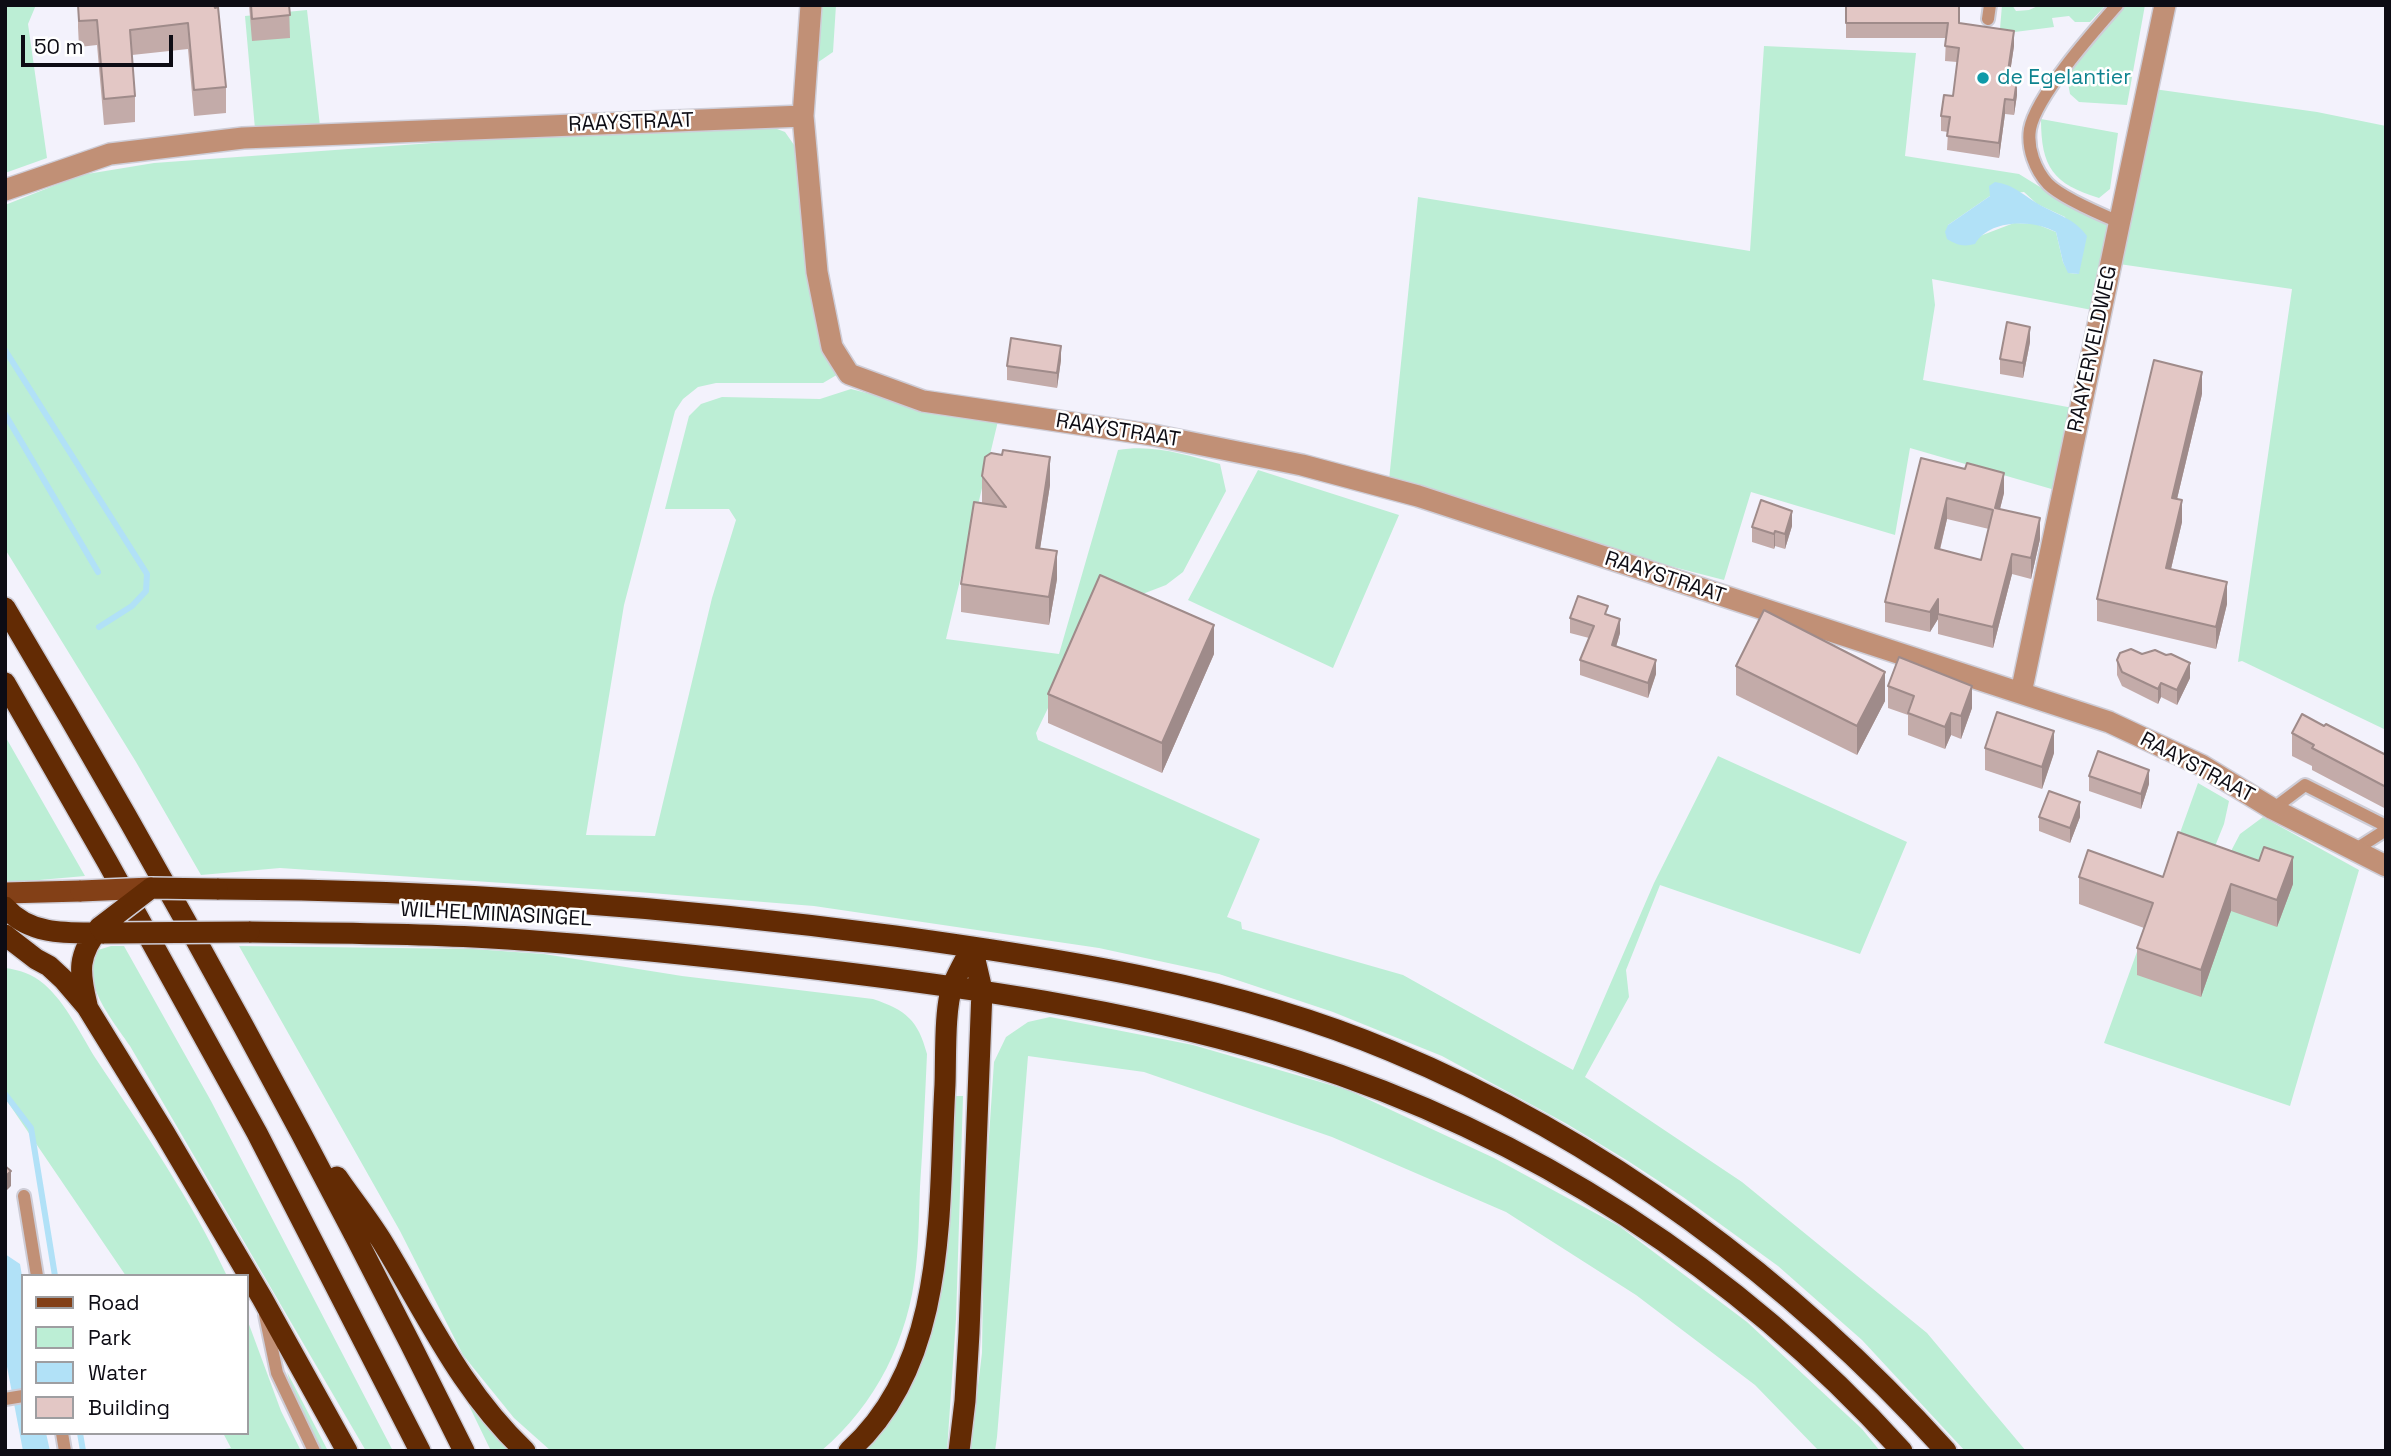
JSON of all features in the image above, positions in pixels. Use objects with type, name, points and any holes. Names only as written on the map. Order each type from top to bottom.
[{"type":"highway","points":[[5,608],[146,850],[291,1112],[464,1451]]},
{"type":"highway","points":[[5,683],[257,1133],[420,1451]]},
{"type":"highway","points":[[87,1007],[81,967],[83,952],[99,931],[151,888]]},
{"type":"highway","name":"WILHELMINASINGEL","points":[[151,888],[509,898],[667,909],[972,947],[1148,978],[1278,1012],[1390,1050],[1516,1111],[1601,1161],[1730,1249],[1795,1301],[1855,1356],[1946,1451]]},
{"type":"highway","points":[[5,907],[17,919],[51,933]]},
{"type":"highway","name":"WILHELMINASINGEL","points":[[51,933],[99,931],[411,934],[576,944],[720,958],[982,990],[1171,1027],[1270,1052],[1351,1079],[1427,1110],[1499,1143],[1598,1198],[1712,1276],[1774,1325],[1832,1378],[1902,1451]]},
{"type":"highway","points":[[5,935],[56,972],[87,1007],[248,1274]]},
{"type":"highway","points":[[849,1451],[881,1415],[902,1380],[926,1308],[937,1242],[947,1027],[952,987],[972,947]]},
{"type":"highway","points":[[959,1451],[965,1401],[982,990],[972,947]]},
{"type":"highway","points":[[291,1112],[382,1241],[458,1372],[498,1424],[525,1451]]},
{"type":"highway","points":[[248,1274],[347,1451]]},
{"type":"main road","name":"WILHELMINASINGEL","points":[[5,893],[151,888]]},
{"type":"main road","name":"WILHELMINASINGEL","points":[[5,935],[51,933]]},
{"type":"street","points":[[803,116],[811,5]]},
{"type":"street","name":"RAAYERVELDWEG","points":[[2021,693],[2165,5]]},
{"type":"street","name":"RAAYSTRAAT","points":[[5,190],[110,155],[243,138],[803,116],[817,272],[832,347],[849,374],[923,401],[1153,436],[1302,465],[1418,496],[2109,722],[2201,765],[2273,809],[2386,866]]},
{"type":"lane","points":[[2117,5],[2077,52],[2043,100],[2030,129],[2033,162],[2049,185],[2082,205],[2119,222]]},
{"type":"lane","points":[[2273,809],[2305,785],[2386,828],[2353,851]]},
{"type":"lane","points":[[24,1196],[37,1274]]},
{"type":"lane","points":[[262,1298],[277,1373],[314,1451]]},
{"type":"green space","points":[[5,5],[36,5],[28,24],[47,158],[5,173]]},
{"type":"green space","points":[[819,5],[836,5],[833,52],[817,63]]},
{"type":"green space","points":[[2002,5],[2012,5],[2016,11],[2029,10],[2040,5],[2106,5],[2090,22],[2075,22],[2069,16],[2052,18],[2054,27],[2007,33],[2000,29]]},
{"type":"green space","points":[[2123,5],[2145,5],[2127,105],[2079,102],[2070,94],[2067,77]]},
{"type":"green space","points":[[307,10],[320,126],[255,129],[245,16]]},
{"type":"green space","points":[[1764,46],[1916,53],[1905,156],[2019,174],[2110,226],[2092,310],[1932,279],[1935,305],[1923,380],[2073,408],[2055,490],[1910,448],[1895,535],[1751,492],[1724,580],[1654,562],[1389,480],[1418,197],[1750,251]],"holes":[[[2024,192],[2037,204],[2065,217],[2079,274],[2069,273],[2063,262],[2056,232],[2036,224],[2014,223],[1980,236],[1948,225],[1990,196]]]},
{"type":"green space","points":[[2154,89],[2317,112],[2386,126],[2386,730],[2242,661],[2238,662],[2292,289],[2119,264]]},
{"type":"green space","points":[[2041,119],[2118,133],[2110,189],[2099,198],[2083,193],[2060,180],[2047,161]]},
{"type":"green space","points":[[764,124],[785,132],[799,152],[840,373],[823,383],[716,383],[698,387],[683,399],[675,411],[624,605],[586,835],[655,836],[712,598],[736,520],[729,509],[665,509],[689,416],[701,404],[722,397],[820,399],[851,389],[945,413],[998,421],[946,639],[1059,654],[1118,450],[1157,449],[1220,464],[1226,491],[1183,572],[1166,585],[1140,595],[1110,579],[1036,733],[1038,740],[1260,839],[1227,917],[1241,922],[1242,929],[1403,975],[1573,1070],[1654,883],[1718,756],[1907,842],[1860,954],[1660,885],[1626,970],[1629,997],[1585,1077],[1742,1182],[1927,1333],[2026,1451],[1965,1451],[1862,1340],[1778,1266],[1683,1197],[1567,1124],[1442,1056],[1333,1012],[1219,974],[1099,948],[814,906],[280,868],[201,875],[136,762],[5,549],[5,205],[81,175],[154,163],[641,128]]},
{"type":"green space","points":[[1258,470],[1399,515],[1333,668],[1188,600]]},
{"type":"green space","points":[[5,736],[85,876],[5,883]]},
{"type":"green space","points":[[2198,783],[2229,801],[2224,824],[2207,866],[2220,872],[2240,834],[2263,817],[2359,870],[2290,1106],[2104,1043]]},
{"type":"green space","points":[[124,946],[211,1101],[393,1451],[366,1451],[130,1046],[100,1000],[92,974],[93,962],[98,950]]},
{"type":"green space","points":[[239,946],[473,949],[544,954],[682,976],[873,999],[902,1012],[915,1025],[927,1054],[916,1267],[906,1319],[897,1344],[887,1368],[858,1413],[821,1451],[551,1451],[514,1418],[463,1355],[400,1231]]},
{"type":"green space","points":[[5,968],[26,973],[39,981],[66,1010],[182,1193],[226,1274],[125,1274],[5,1098]]},
{"type":"green space","points":[[1050,1017],[1193,1045],[1348,1090],[1494,1158],[1619,1226],[1747,1322],[1862,1429],[1880,1451],[1819,1451],[1755,1385],[1636,1295],[1506,1212],[1332,1137],[1144,1072],[1028,1056],[995,1451],[970,1451],[982,1353],[984,1211],[994,1062],[1006,1037],[1028,1022]]},
{"type":"green space","points":[[952,1096],[963,1096],[956,1319],[947,1451],[861,1451],[892,1416],[915,1376],[931,1332],[941,1286],[947,1237]]},
{"type":"green space","points":[[248,1322],[281,1411],[301,1451],[212,1451],[231,1448],[224,1435],[248,1435]]},
{"type":"green space","points":[[287,1372],[328,1451],[321,1451],[296,1404]]},
{"type":"green space","points":[[460,1387],[516,1451],[491,1451]]},
{"type":"water","points":[[1995,182],[2014,188],[2072,221],[2082,230],[2087,236],[2079,274],[2068,273],[2056,232],[2036,225],[2024,223],[2001,226],[1990,230],[1975,244],[1957,244],[1947,239],[1945,232],[1948,225],[1990,196],[1989,186]]},
{"type":"water","points":[[5,1254],[20,1264],[22,1274],[21,1435],[46,1435],[50,1451],[23,1451],[5,1356]]},
{"type":"building","points":[[78,5],[218,7],[226,87],[194,90],[188,23],[130,30],[135,96],[104,99],[97,20],[79,21]]},
{"type":"building","points":[[251,5],[289,5],[290,15],[252,19]]},
{"type":"building","name":"de Egelantier","points":[[1846,5],[1959,5],[1959,23],[2014,31],[2007,78],[2017,80],[2014,100],[2005,99],[1999,143],[1947,136],[1950,117],[1941,116],[1944,95],[1953,96],[1959,48],[1945,46],[1948,23],[1846,23]]},
{"type":"building","points":[[2007,322],[2030,327],[2023,363],[2000,359]]},
{"type":"building","points":[[1011,338],[1061,346],[1057,373],[1007,366]]},
{"type":"building","points":[[2154,360],[2202,372],[2172,498],[2182,500],[2166,568],[2227,582],[2216,627],[2097,599]]},
{"type":"building","points":[[1003,450],[1050,457],[1036,548],[1057,551],[1049,597],[961,584],[974,502],[1006,507],[982,476],[985,457],[991,453],[1002,455]]},
{"type":"building","points":[[1921,458],[1965,469],[1967,463],[2004,473],[1995,508],[2040,518],[2031,558],[2012,554],[1993,627],[1938,614],[1938,599],[1930,612],[1885,602]],"holes":[[[1947,498],[1993,510],[1981,560],[1935,548]]]},
{"type":"building","points":[[1761,500],[1792,511],[1785,534],[1775,531],[1774,534],[1752,527]]},
{"type":"building","points":[[1100,575],[1214,625],[1162,743],[1048,694]]},
{"type":"building","points":[[1578,596],[1608,606],[1605,614],[1620,619],[1612,645],[1656,660],[1648,683],[1580,660],[1594,626],[1570,618]]},
{"type":"building","points":[[1764,610],[1885,672],[1857,726],[1736,666]]},
{"type":"building","points":[[2131,649],[2142,654],[2155,650],[2190,663],[2177,690],[2161,683],[2158,689],[2122,672],[2117,660],[2120,653]]},
{"type":"building","points":[[1899,657],[1972,686],[1961,716],[1951,713],[1945,727],[1908,713],[1914,696],[1888,686]]},
{"type":"building","points":[[1997,712],[2054,731],[2042,767],[1985,748]]},
{"type":"building","points":[[2302,714],[2386,755],[2386,787],[2312,748],[2314,745],[2292,733]]},
{"type":"building","points":[[2098,751],[2149,770],[2141,794],[2089,776]]},
{"type":"building","points":[[2049,791],[2080,802],[2070,828],[2039,817]]},
{"type":"building","points":[[2178,832],[2259,861],[2264,847],[2293,857],[2277,900],[2231,884],[2201,970],[2137,948],[2153,903],[2079,877],[2088,850],[2163,877]]},
{"type":"building","points":[[5,1166],[11,1171],[5,1177]]},
{"type":"waterway","points":[[5,350],[147,574],[146,591],[132,606],[99,627]]},
{"type":"waterway","points":[[5,414],[98,572]]},
{"type":"waterway","points":[[5,1094],[31,1128],[55,1274]]},
{"type":"waterway","points":[[80,1435],[83,1451]]},
{"type":"place","name":"de Egelantier","points":[[1983,78]]}]
